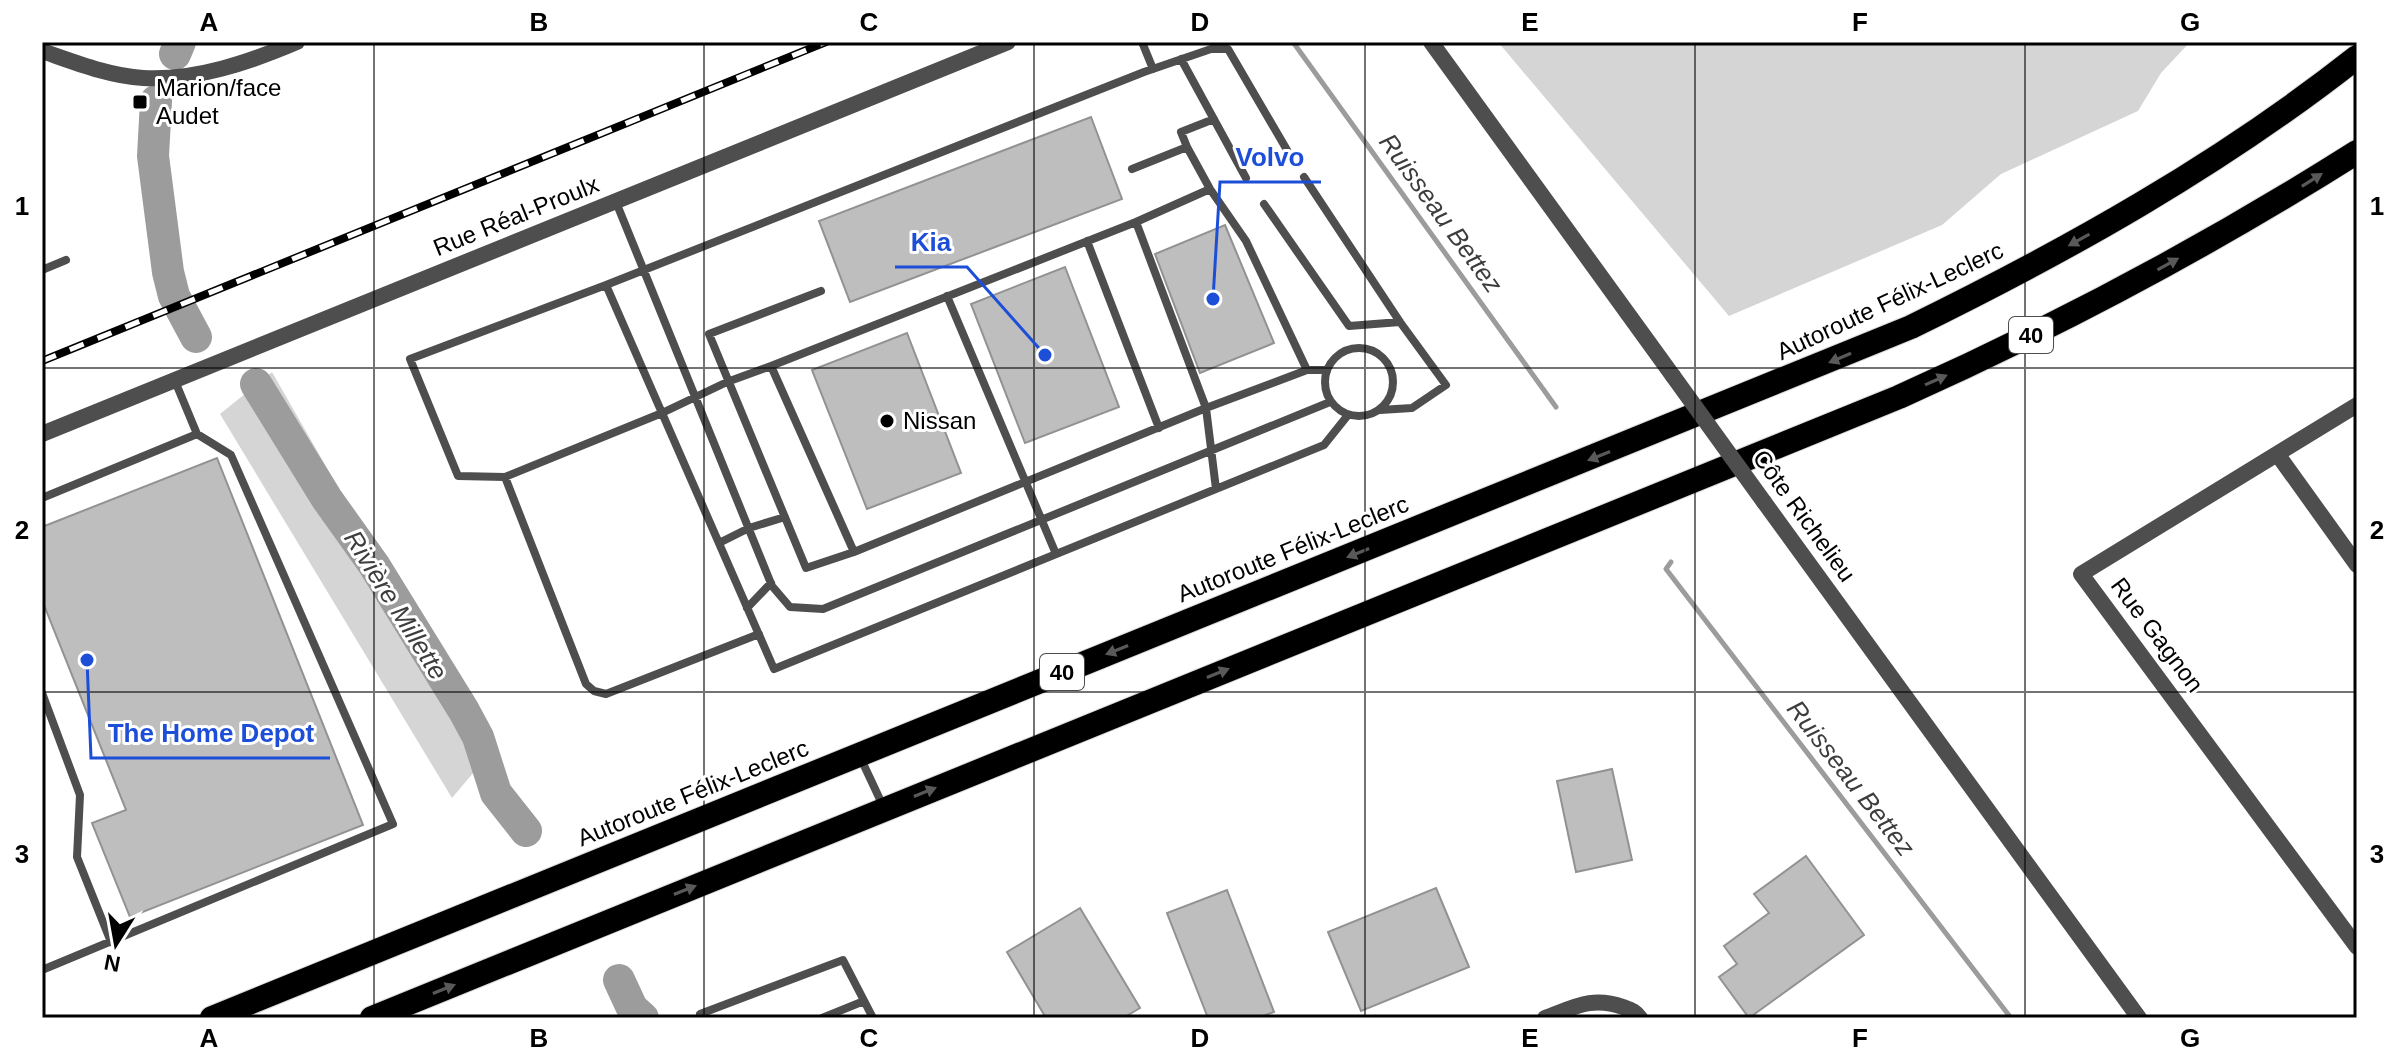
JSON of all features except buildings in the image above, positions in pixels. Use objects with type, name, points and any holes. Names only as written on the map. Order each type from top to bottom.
[{"type":"highway","points":[[2256,130],[2353,42]]},
{"type":"highway","name":"Autoroute Félix-Leclerc","points":[[212,1018],[1911,327],[2098,230],[2256,130],[2357,57]]},
{"type":"highway","name":"40","points":[[372,1018],[1944,376],[2156,271],[2357,152]]},
{"type":"street","points":[[42,51],[112,73],[142,78],[171,78],[208,72],[297,42]]},
{"type":"street","name":"Rue Réal-Proulx","points":[[42,434],[1008,42]]},
{"type":"street","name":"Côte Richelieu","points":[[1431,42],[2139,1018]]},
{"type":"street","name":"Rue Gagnon","points":[[2357,405],[2081,574],[2357,947]]},
{"type":"street","points":[[2278,455],[2357,565]]},
{"type":"street","points":[[1545,1018],[1588,1002],[1609,1002],[1635,1012],[1640,1018]]},
{"type":"lane","points":[[1142,42],[1153,69]]},
{"type":"lane","points":[[1210,189],[1136,222],[727,382],[662,413],[505,477],[458,476],[410,359],[1211,49],[1228,49],[1287,150]]},
{"type":"lane","points":[[1181,59],[1246,178]]},
{"type":"lane","points":[[1214,119],[1181,132],[1210,189],[1246,241],[1307,370]]},
{"type":"lane","points":[[1132,169],[1187,147]]},
{"type":"lane","points":[[1304,177],[1400,322],[1446,385],[1412,408],[1380,410]]},
{"type":"lane","points":[[615,201],[771,583],[790,607],[823,609],[1330,402]]},
{"type":"lane","points":[[1264,204],[1349,326],[1400,322]]},
{"type":"lane","points":[[1136,222],[1206,408],[1216,489]]},
{"type":"lane","points":[[1087,241],[1159,428]]},
{"type":"lane","points":[[42,270],[66,260]]},
{"type":"lane","points":[[606,285],[774,669],[1324,445],[1348,415]]},
{"type":"lane","points":[[821,291],[709,334],[806,568],[854,552],[1206,408],[1307,370],[1326,370]]},
{"type":"lane","points":[[947,296],[1056,554]]},
{"type":"lane","points":[[1351,348],[1374,351],[1384,358],[1394,379],[1393,391],[1380,410],[1370,416],[1348,415],[1330,402],[1324,381],[1326,370],[1341,353],[1351,348]]},
{"type":"lane","points":[[771,366],[854,552]]},
{"type":"lane","points":[[42,970],[393,824],[231,455],[197,434],[175,380]]},
{"type":"lane","points":[[42,498],[197,434]]},
{"type":"lane","points":[[505,477],[586,684],[594,691],[606,694],[759,634]]},
{"type":"lane","points":[[719,543],[749,528],[785,517]]},
{"type":"lane","points":[[747,608],[771,583]]},
{"type":"lane","points":[[42,693],[80,795],[77,857],[111,942]]},
{"type":"lane","points":[[860,755],[885,809]]},
{"type":"lane","points":[[702,1018],[700,1014],[843,960],[873,1018]]},
{"type":"lane","points":[[822,1018],[864,1001]]},
{"type":"shaded area","points":[[1498,42],[2190,42],[2161,73],[2138,111],[2001,174],[1942,225],[1729,316]]},
{"type":"shaded area","points":[[272,372],[490,753],[452,798],[220,414]]},
{"type":"waterway","name":"Rivière Millette","points":[[175,54],[180,42]]},
{"type":"waterway","name":"Ruisseau Bettez","points":[[1293,42],[1556,407]]},
{"type":"waterway","name":"Rivière Millette","points":[[156,101],[153,156],[168,272],[174,296],[196,337]]},
{"type":"waterway","name":"Rivière Millette","points":[[256,384],[327,499],[374,565],[464,711],[478,737],[496,793],[526,831]]},
{"type":"waterway","name":"Ruisseau Bettez","points":[[1671,562],[1666,569],[2011,1018]]},
{"type":"waterway","name":"Rivière Millette","points":[[619,980],[632,1008],[643,1018]]},
{"type":"railway","points":[[42,361],[826,42]]},
{"type":"place","name":"Marion/face Audet","points":[[140,102]]},
{"type":"place","name":"Volvo","points":[[1213,299]]},
{"type":"place","name":"Kia","points":[[1045,355]]},
{"type":"place","name":"Nissan","points":[[887,421]]},
{"type":"place","name":"The Home Depot","points":[[87,660]]}]
